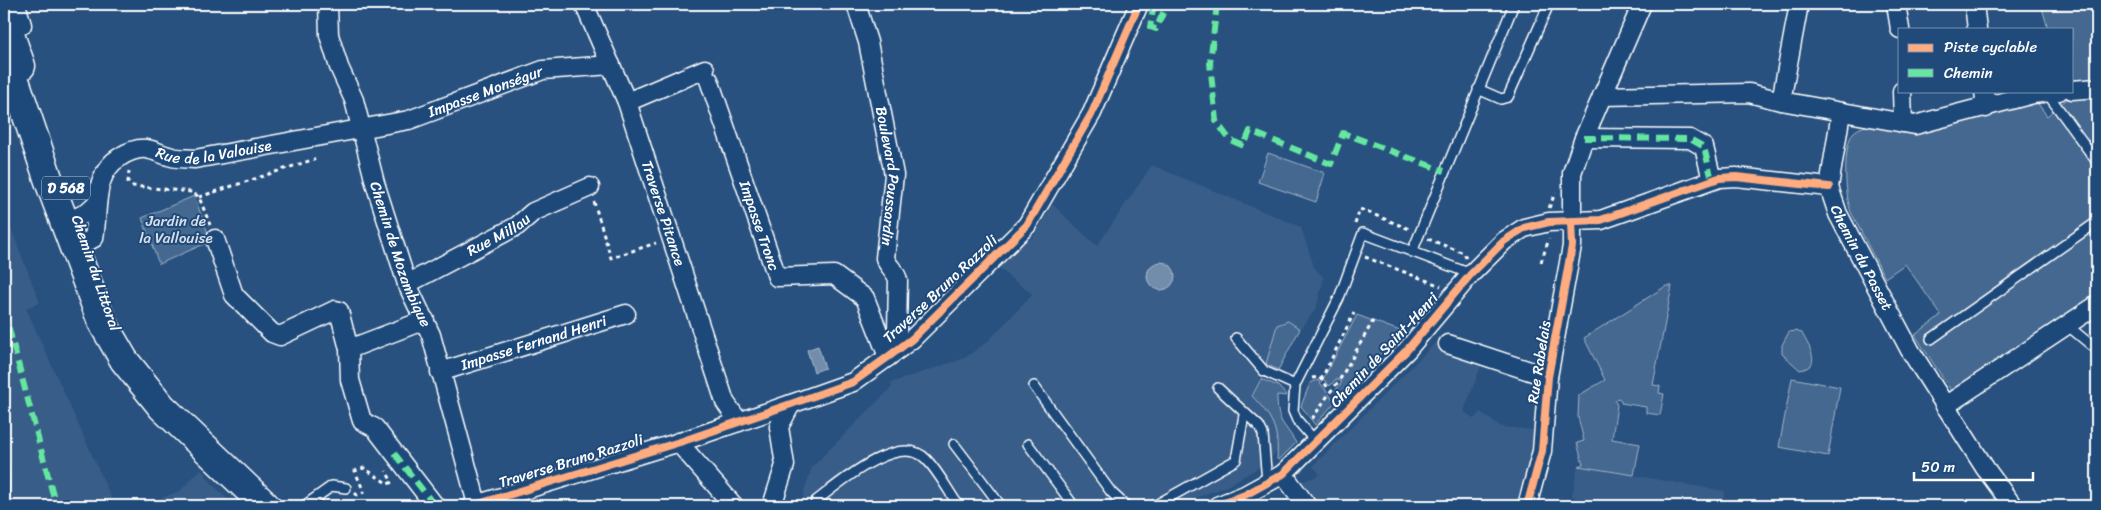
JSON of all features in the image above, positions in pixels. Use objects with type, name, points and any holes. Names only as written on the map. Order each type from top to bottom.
[{"type":"main road","name":"Chemin du Littoral","points":[[13,22],[124,360],[162,407],[266,506]]},
{"type":"main road","name":"Chemin du Littoral","points":[[4,48],[80,227]]},
{"type":"street","name":"Chemin du Littoral","points":[[13,22],[16,4]]},
{"type":"street","name":"Chemin de Mozambique","points":[[328,4],[329,34],[339,67],[354,100],[407,284],[431,334],[474,505]]},
{"type":"street","name":"Traverse Pitance","points":[[584,4],[627,102],[724,402],[738,422]]},
{"type":"street","name":"Boulevard Poussardin","points":[[856,4],[868,42],[894,175],[885,258],[887,264],[896,273],[898,280],[897,332],[894,352]]},
{"type":"street","name":"Rue Rabelais","points":[[1527,506],[1542,452],[1548,377],[1572,246],[1572,174],[1584,138],[1642,4]]},
{"type":"street","points":[[1781,101],[1799,4]]},
{"type":"street","points":[[1896,4],[1900,28]]},
{"type":"street","points":[[1974,4],[1977,28]]},
{"type":"street","name":"Traverse Bruno Razzoli","points":[[474,505],[678,442],[853,382],[912,339],[1027,225],[1092,113],[1135,5]]},
{"type":"street","name":"Impasse Monségur","points":[[362,130],[409,120],[543,70],[610,65]]},
{"type":"street","name":"Impasse Tronc","points":[[627,102],[707,74],[777,278],[834,275],[865,298],[894,352]]},
{"type":"street","points":[[2074,90],[2097,88]]},
{"type":"street","points":[[1902,92],[1903,123]]},
{"type":"street","points":[[1602,96],[1749,93],[1781,101],[1915,125],[1985,100],[2017,98],[2053,92]]},
{"type":"street","name":"Chemin du Passet","points":[[1841,112],[1829,187],[1838,214],[1901,333],[1945,406],[2012,506]]},
{"type":"street","name":"Rue de la Valouise","points":[[80,227],[104,171],[113,161],[134,150],[153,151],[173,158],[195,158],[362,130]]},
{"type":"street","points":[[1584,138],[1690,139],[1704,147],[1712,180]]},
{"type":"street","name":"Chemin de Saint-Henri","points":[[1217,506],[1283,474],[1407,350],[1471,274],[1504,242],[1524,228],[1542,223],[1601,220],[1712,180],[1736,177],[1829,187]]},
{"type":"street","name":"Rue Millau","points":[[407,284],[517,226],[533,212],[590,187]]},
{"type":"street","points":[[214,236],[234,295],[272,333],[280,336],[335,310],[339,311],[349,349],[350,380],[362,421],[375,428],[435,506]]},
{"type":"street","points":[[1945,406],[2097,305]]},
{"type":"street","name":"Impasse Fernand Henri","points":[[440,372],[626,314]]},
{"type":"street","points":[[349,349],[425,320]]},
{"type":"street","points":[[1448,344],[1548,377]]},
{"type":"street","points":[[772,506],[785,465],[779,427],[791,404]]},
{"type":"street","points":[[678,442],[734,506]]},
{"type":"street","name":"Chemin du Passet","points":[[1985,468],[1997,506]]},
{"type":"street","points":[[1283,474],[1307,506]]},
{"type":"lane","points":[[1412,252],[1514,4]]},
{"type":"lane","points":[[1478,90],[1501,99],[1508,97],[1549,4]]},
{"type":"lane","points":[[2053,92],[2097,162]]},
{"type":"lane","points":[[1932,339],[2097,222]]},
{"type":"lane","points":[[1316,442],[1297,420],[1293,411],[1295,386],[1339,298],[1363,234],[1471,274]]},
{"type":"lane","points":[[2067,325],[2097,350]]},
{"type":"lane","points":[[1236,338],[1264,371],[1295,386]]},
{"type":"lane","points":[[1034,386],[1111,492],[1126,506]]},
{"type":"lane","points":[[1218,388],[1244,415],[1259,426],[1263,434],[1267,482]]},
{"type":"lane","points":[[1154,506],[1236,460],[1244,415]]},
{"type":"lane","points":[[954,444],[1001,506]]},
{"type":"lane","points":[[1028,444],[1074,506]]},
{"type":"lane","points":[[815,506],[816,501],[862,466],[896,452],[914,451],[926,458],[958,506]]},
{"type":"lane","points":[[304,506],[332,486],[346,488]]},
{"type":"path","points":[[196,204],[199,197],[315,159]]},
{"type":"path","points":[[127,176],[128,182],[133,186],[192,192],[199,197],[214,236]]},
{"type":"path","points":[[590,187],[610,258],[671,238]]},
{"type":"path","points":[[1542,262],[1548,240]]},
{"type":"path","points":[[1356,253],[1445,287]]},
{"type":"path","points":[[1331,391],[1321,380],[1354,313]]},
{"type":"path","points":[[1314,416],[1340,381],[1373,322]]},
{"type":"path","points":[[346,488],[357,495],[364,492],[355,471],[364,468],[388,484],[392,482],[384,467]]},
{"type":"shaded area","points":[[1152,165],[1301,227],[1314,267],[1324,278],[1316,309],[1294,337],[1278,370],[1266,365],[1252,395],[1292,439],[1260,467],[1227,486],[1175,506],[803,506],[804,491],[812,467],[892,387],[890,383],[965,358],[988,341],[1033,294],[1009,277],[997,265],[1001,258],[1034,236],[1052,204],[1097,246]]},
{"type":"shaded area","points":[[4,210],[40,303],[26,308],[115,506],[4,506]]},
{"type":"shaded area","points":[[1161,262],[1171,266],[1175,276],[1171,286],[1161,290],[1151,286],[1147,276],[1151,266]]},
{"type":"shaded area","points":[[1435,343],[1483,361],[1464,411],[1474,419],[1480,412],[1502,427],[1534,430],[1531,455],[1517,506],[1311,506],[1296,484],[1320,475],[1313,466]]},
{"type":"shaded area","points":[[818,346],[825,368],[814,372],[807,350]]},
{"type":"shaded area","points":[[1578,466],[1725,491],[1722,506],[1583,506],[1572,496]]},
{"type":"shaded area","points":[[201,469],[214,486],[235,506],[141,506],[180,491]]},
{"type":"green space","points":[[2041,4],[2097,4],[2097,81],[2074,84],[2074,28],[2048,28]]},
{"type":"green space","points":[[2097,93],[2097,301],[1954,395],[1915,335],[1941,315],[1905,264],[1885,278],[1851,212],[1846,183],[1846,159],[1850,138],[1854,132],[1872,124],[2036,101],[2047,116],[2073,94]]},
{"type":"green space","points":[[1268,153],[1325,173],[1316,202],[1258,182]]},
{"type":"green space","name":"Jardin de la Vallouise","points":[[194,196],[211,241],[159,264],[142,218]]},
{"type":"green space","points":[[1666,286],[1672,286],[1653,385],[1660,386],[1659,393],[1664,394],[1660,415],[1646,413],[1646,407],[1621,403],[1621,400],[1618,398],[1615,401],[1617,405],[1612,439],[1640,444],[1634,475],[1578,466],[1583,464],[1577,443],[1584,441],[1578,417],[1579,395],[1605,380],[1584,338]]},
{"type":"green space","points":[[1357,315],[1400,331],[1342,397],[1335,391],[1342,382],[1336,379],[1330,386],[1323,379]]},
{"type":"green space","points":[[1288,321],[1300,329],[1278,370],[1266,364],[1277,325]]},
{"type":"green space","points":[[1789,332],[1802,333],[1811,350],[1813,360],[1807,368],[1800,370],[1782,354],[1782,345]]},
{"type":"green space","points":[[1792,378],[1840,387],[1828,456],[1779,447]]},
{"type":"green space","points":[[1261,379],[1278,386],[1287,396],[1277,395],[1278,411],[1296,443],[1279,460],[1277,459],[1277,439],[1273,424],[1265,410],[1252,396]]},
{"type":"green space","points":[[1318,380],[1335,402],[1315,425],[1301,406],[1310,383]]},
{"type":"railway","points":[[4,438],[8,506]]},
{"type":"marked path","points":[[1154,4],[1150,27],[1156,29],[1167,4]]},
{"type":"marked path","points":[[1217,4],[1210,63],[1216,121],[1230,140],[1244,146],[1250,131],[1331,164],[1343,133],[1444,171]]},
{"type":"marked path","points":[[1584,138],[1690,139],[1704,147],[1712,180]]},
{"type":"marked path","points":[[4,310],[56,506]]},
{"type":"marked path","points":[[394,453],[435,506]]},
{"type":"cycle path","points":[[472,506],[683,441],[853,382],[912,339],[1027,225],[1092,113],[1139,4]]},
{"type":"cycle path","points":[[1217,506],[1245,495],[1283,474],[1407,350],[1471,274],[1504,241],[1524,228],[1549,222],[1601,220],[1719,178],[1736,177],[1829,187]]},
{"type":"cycle path","points":[[1527,506],[1542,451],[1548,377],[1572,246],[1571,221]]}]
